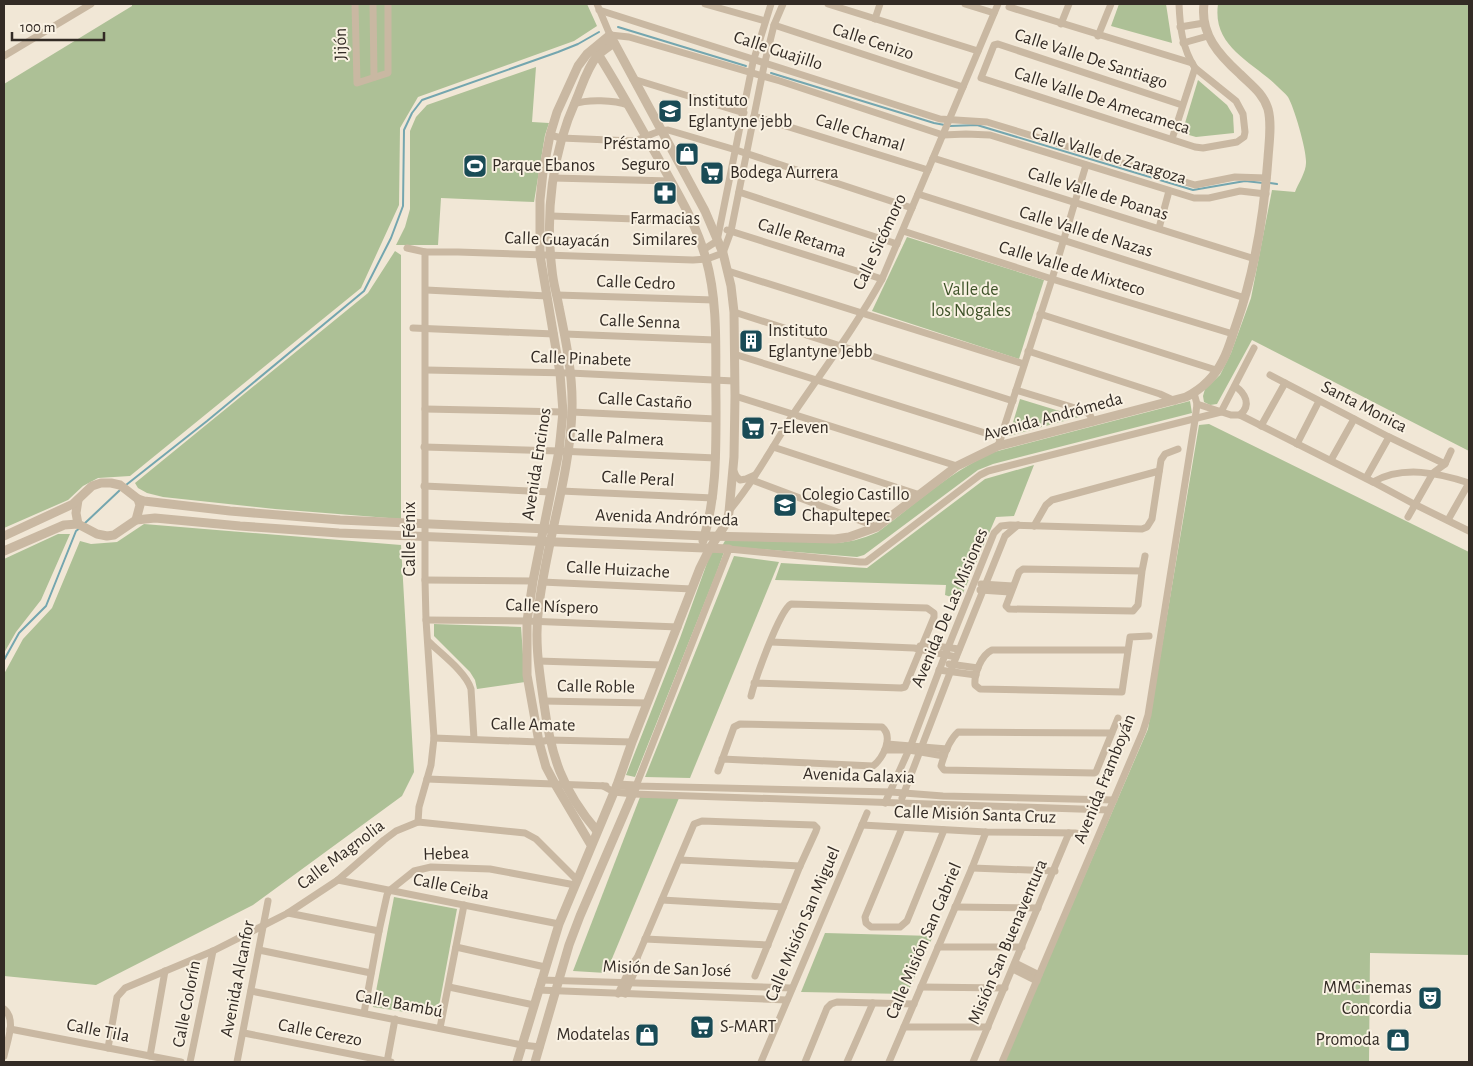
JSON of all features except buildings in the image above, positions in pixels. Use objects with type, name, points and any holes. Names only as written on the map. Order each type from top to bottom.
[{"type":"street","points":[[4,56],[92,4]]},
{"type":"street","name":"Jijón","points":[[355,4],[357,83],[374,77]]},
{"type":"street","points":[[373,4],[374,77],[388,73],[388,4]]},
{"type":"street","points":[[705,4],[765,21]]},
{"type":"street","points":[[705,548],[718,536],[726,522],[729,512],[733,470],[735,396],[734,312],[728,271],[723,253],[717,241],[716,228],[736,150],[754,59],[771,4]]},
{"type":"street","points":[[707,259],[723,253],[731,231],[765,62],[774,25],[783,4]]},
{"type":"street","points":[[828,4],[978,51]]},
{"type":"street","points":[[875,19],[880,4]]},
{"type":"street","points":[[964,4],[994,13]]},
{"type":"street","name":"Calle Sicómoro","points":[[729,512],[743,495],[772,447],[862,313],[882,279],[998,4]]},
{"type":"street","points":[[1024,12],[1027,4]]},
{"type":"street","points":[[1061,24],[1069,4]]},
{"type":"street","points":[[1098,36],[1111,4]]},
{"type":"street","points":[[1172,139],[1193,66],[1183,43],[1179,4]]},
{"type":"street","name":"Avenida Andrómeda","points":[[135,496],[144,501],[230,511],[340,520],[705,536],[835,539],[849,537],[877,527],[957,466],[999,442],[1093,422],[1175,401],[1194,393],[1223,360],[1246,298],[1255,259],[1266,186],[1270,136],[1266,102],[1258,90],[1217,51],[1208,36],[1204,23],[1204,4]]},
{"type":"street","points":[[598,7],[633,79],[716,228]]},
{"type":"street","name":"Calle Guajillo","points":[[598,7],[948,122]]},
{"type":"street","points":[[1009,8],[1193,66]]},
{"type":"street","points":[[1180,27],[1204,23]]},
{"type":"street","name":"Calle Cenizo","points":[[774,25],[963,87]]},
{"type":"street","points":[[1183,43],[1208,36]]},
{"type":"street","name":"Avenida Encinos","points":[[591,845],[546,767],[539,742],[528,676],[527,621],[546,542],[553,530],[569,452],[567,412],[540,255],[540,200],[550,135],[557,112],[578,66],[614,38]]},
{"type":"street","name":"Calle Guajillo","points":[[614,38],[780,81],[943,133]]},
{"type":"street","name":"Calle Valle De Santiago","points":[[982,76],[994,45],[998,44],[1182,105]]},
{"type":"street","points":[[517,1062],[559,924],[616,789],[632,742],[700,568],[713,498],[716,458],[714,300],[707,259],[692,220],[596,52]]},
{"type":"street","name":"Avenida Encinos","points":[[546,542],[543,529],[567,412],[570,373],[565,334],[552,272],[551,216],[553,178],[561,138],[596,52]]},
{"type":"street","name":"Calle Valle De Amecameca","points":[[982,76],[982,78],[1195,147],[1203,148],[1237,142],[1244,137],[1245,132],[1243,114],[1236,101],[1193,66]]},
{"type":"street","points":[[633,79],[744,113]]},
{"type":"street","points":[[574,104],[584,102],[615,102],[628,105]]},
{"type":"street","name":"Calle Chamal","points":[[754,116],[928,170]]},
{"type":"street","name":"Calle Valle de Zaragoza","points":[[948,122],[987,122],[1195,185],[1235,177],[1266,186]]},
{"type":"street","points":[[550,135],[561,138],[633,140],[662,130],[674,131],[912,208]]},
{"type":"street","name":"Calle Valle de Zaragoza","points":[[943,133],[990,136],[1201,199],[1266,186]]},
{"type":"street","name":"Calle Valle de Poanas","points":[[933,158],[1255,259]]},
{"type":"street","points":[[734,354],[999,442],[1052,279],[1086,165]]},
{"type":"street","points":[[553,178],[671,182]]},
{"type":"street","points":[[1159,228],[1169,191]]},
{"type":"street","points":[[739,192],[897,244]]},
{"type":"street","name":"Calle Valle de Nazas","points":[[918,194],[1246,298]]},
{"type":"street","points":[[551,216],[692,220]]},
{"type":"street","name":"Calle Retama","points":[[716,228],[731,231],[882,279]]},
{"type":"street","name":"Calle Valle de Mixteco","points":[[903,231],[1233,334]]},
{"type":"street","points":[[703,250],[717,241]]},
{"type":"street","name":"Calle Guayacán","points":[[407,248],[425,252],[707,259]]},
{"type":"street","name":"Calle Fénix","points":[[418,822],[419,807],[434,751],[426,620],[424,537],[425,252]]},
{"type":"street","points":[[728,271],[1024,364]]},
{"type":"street","points":[[426,290],[547,296]]},
{"type":"street","name":"Calle Cedro","points":[[557,295],[714,300]]},
{"type":"street","points":[[734,312],[1013,401]]},
{"type":"street","points":[[1040,314],[1216,370]]},
{"type":"street","points":[[413,328],[554,334]]},
{"type":"street","name":"Calle Senna","points":[[565,334],[715,340]]},
{"type":"street","points":[[1221,412],[1254,348]]},
{"type":"street","points":[[1028,351],[1160,394],[1175,401]]},
{"type":"street","name":"Calle Pinabete","points":[[426,370],[570,373],[734,381]]},
{"type":"street","name":"Santa Monica","points":[[1270,375],[1445,464]]},
{"type":"street","points":[[1261,426],[1285,383]]},
{"type":"street","points":[[1235,386],[1243,392],[1247,402],[1240,415]]},
{"type":"street","points":[[1016,390],[1085,411],[1093,422]]},
{"type":"street","name":"Avenida Framboyán","points":[[1002,1062],[1114,800],[1148,715],[1195,420],[1197,404],[1194,393]]},
{"type":"street","points":[[735,396],[957,466]]},
{"type":"street","points":[[1297,444],[1319,401]]},
{"type":"street","points":[[1197,404],[1231,415],[1240,415],[1469,530]]},
{"type":"street","name":"Calle Castaño","points":[[425,409],[567,412],[716,419]]},
{"type":"street","name":"Avenida Andrómeda","points":[[136,520],[155,518],[240,526],[424,537],[705,548],[866,562],[980,475],[988,471],[1221,412]]},
{"type":"street","points":[[1331,460],[1354,419]]},
{"type":"street","points":[[1366,478],[1389,437]]},
{"type":"street","name":"Calle Palmera","points":[[424,447],[716,458]]},
{"type":"street","points":[[772,447],[920,495]]},
{"type":"street","points":[[1018,525],[1142,529],[1150,524],[1152,519],[1163,456],[1178,449]]},
{"type":"street","points":[[1408,517],[1433,473],[1445,464],[1451,451]]},
{"type":"street","points":[[733,470],[740,480],[753,478],[877,527]]},
{"type":"street","points":[[1034,526],[1046,504],[1052,500],[1159,472]]},
{"type":"street","points":[[1374,482],[1383,477],[1399,474],[1433,473],[1469,483],[1448,520]]},
{"type":"street","points":[[4,536],[73,504],[92,486],[101,483],[120,485],[135,496],[140,505],[136,520],[114,535],[107,536],[78,524],[64,525],[4,551]]},
{"type":"street","points":[[424,486],[551,492]]},
{"type":"street","name":"Calle Peral","points":[[561,490],[713,498]]},
{"type":"street","points":[[78,500],[76,513],[78,524]]},
{"type":"street","points":[[726,522],[731,531],[738,537]]},
{"type":"street","name":"Avenida De Las Misiones","points":[[885,803],[910,748],[946,651],[998,528],[1005,525],[1018,525]]},
{"type":"street","name":"Avenida De Las Misiones","points":[[900,803],[1005,536],[1018,525]]},
{"type":"street","points":[[535,1062],[569,945],[635,790],[729,550]]},
{"type":"street","points":[[1142,571],[1026,568],[1019,572],[1006,603],[1007,608],[1133,611],[1138,605],[1145,556]]},
{"type":"street","name":"Calle Huizache","points":[[425,580],[538,581],[692,589]]},
{"type":"street","name":"Avenida Encinos","points":[[538,581],[536,637],[549,740],[565,785],[574,801],[597,831]]},
{"type":"street","points":[[973,586],[1012,589]]},
{"type":"street","points":[[752,696],[754,683],[787,606],[796,604],[927,608],[934,613],[905,686],[902,688],[754,683]]},
{"type":"street","name":"Calle Níspero","points":[[426,620],[537,621],[678,627]]},
{"type":"street","points":[[1128,650],[992,650],[986,653],[977,671],[974,685],[980,689],[1121,692],[1124,689],[1130,637],[1149,636]]},
{"type":"street","points":[[428,642],[470,684],[474,739]]},
{"type":"street","points":[[771,642],[919,648],[946,651],[959,649]]},
{"type":"street","points":[[946,651],[956,657]]},
{"type":"street","points":[[538,661],[662,665]]},
{"type":"street","points":[[940,667],[977,671]]},
{"type":"street","name":"Calle Roble","points":[[543,702],[648,703]]},
{"type":"street","points":[[1112,733],[958,732],[945,752],[941,766],[944,770],[1094,773],[1112,733],[1118,718]]},
{"type":"street","points":[[718,771],[722,759],[734,727],[740,724],[882,727],[887,734],[886,747],[873,766],[722,759]]},
{"type":"street","name":"Calle Amate","points":[[434,738],[539,742],[549,740],[632,742]]},
{"type":"street","points":[[886,747],[945,752]]},
{"type":"street","name":"Avenida Galaxia","points":[[427,780],[603,786],[616,789],[885,803],[1109,810]]},
{"type":"street","name":"Avenida Galaxia","points":[[635,790],[891,792],[943,796],[1114,800]]},
{"type":"street","points":[[941,805],[943,796]]},
{"type":"street","name":"Calle Misión San Miguel","points":[[761,1062],[867,813]]},
{"type":"street","name":"Calle Magnolia","points":[[108,1048],[117,997],[129,985],[213,951],[288,913],[338,880],[396,831],[418,822],[525,833],[536,839],[576,883]]},
{"type":"street","points":[[621,994],[637,966],[637,958],[694,824],[698,822],[712,822],[814,825],[817,828],[755,976]]},
{"type":"street","name":"Calle Misión Santa Cruz","points":[[862,825],[986,832],[1080,833],[1086,835]]},
{"type":"street","points":[[902,828],[865,917],[868,926],[871,928],[895,928],[904,924],[944,830]]},
{"type":"street","name":"Calle Misión San Gabriel","points":[[889,1062],[986,832]]},
{"type":"street","name":"Misión San Buenaventura","points":[[973,1062],[1069,833]]},
{"type":"street","points":[[680,860],[800,866]]},
{"type":"street","name":"Hebea","points":[[389,891],[414,871],[431,867],[490,869],[576,883]]},
{"type":"street","points":[[972,868],[1054,871]]},
{"type":"street","name":"Calle Ceiba","points":[[338,880],[559,924]]},
{"type":"street","points":[[364,1013],[379,931],[389,891]]},
{"type":"street","points":[[662,900],[783,907]]},
{"type":"street","name":"Avenida Alcanfor","points":[[237,1062],[268,901]]},
{"type":"street","points":[[440,1028],[464,905]]},
{"type":"street","points":[[955,906],[1038,908]]},
{"type":"street","points":[[288,913],[379,931]]},
{"type":"street","points":[[645,939],[768,945]]},
{"type":"street","points":[[553,941],[569,945]]},
{"type":"street","points":[[938,946],[1022,947]]},
{"type":"street","points":[[456,947],[545,967]]},
{"type":"street","points":[[259,950],[371,973]]},
{"type":"street","name":"Calle Colorín","points":[[190,1062],[213,951]]},
{"type":"street","points":[[1014,966],[1038,978]]},
{"type":"street","points":[[150,1056],[165,970]]},
{"type":"street","name":"Misión de San José","points":[[541,980],[792,988]]},
{"type":"street","points":[[921,986],[1005,988]]},
{"type":"street","points":[[449,987],[534,1005]]},
{"type":"street","name":"Misión de San José","points":[[538,990],[787,1000]]},
{"type":"street","name":"Calle Bambú","points":[[252,991],[540,1047]]},
{"type":"street","points":[[805,1062],[827,1008],[831,1004],[837,1002],[914,1004]]},
{"type":"street","points":[[847,1062],[873,1003]]},
{"type":"street","points":[[4,1009],[9,1015],[10,1029],[4,1056]]},
{"type":"street","points":[[530,1016],[548,1020]]},
{"type":"street","points":[[389,1062],[395,1019]]},
{"type":"street","points":[[904,1027],[988,1027]]},
{"type":"street","name":"Calle Tila","points":[[10,1029],[181,1062]]},
{"type":"street","name":"Calle Cerezo","points":[[244,1033],[389,1062]]},
{"type":"green space","points":[[132,4],[587,4],[597,26],[574,41],[418,97],[400,128],[399,205],[361,288],[130,476],[98,478],[83,486],[68,500],[4,528],[4,84],[132,6]]},
{"type":"green space","points":[[1119,4],[1166,4],[1172,43],[1111,26]]},
{"type":"green space","points":[[1218,4],[1469,4],[1469,451],[1252,340],[1217,404],[1210,405],[1204,402],[1205,389],[1220,375],[1231,353],[1251,298],[1272,190],[1295,192],[1306,167],[1306,157],[1300,129],[1288,97],[1227,42],[1221,31],[1218,19]]},
{"type":"green space","name":"Parque Ebanos","points":[[536,67],[532,122],[549,123],[545,135],[534,202],[441,198],[438,245],[396,245],[405,227],[410,209],[410,131],[416,117],[427,105]]},
{"type":"green space","points":[[1198,80],[1227,105],[1233,115],[1234,133],[1196,137],[1182,133]]},
{"type":"green space","name":"Valle de los Nogales","points":[[907,237],[1044,280],[1019,359],[872,311]]},
{"type":"green space","points":[[395,251],[401,255],[401,519],[275,509],[163,497],[147,493],[138,488],[135,483],[368,293]]},
{"type":"green space","points":[[1020,399],[1079,417],[1009,436]]},
{"type":"green space","points":[[1190,401],[1192,413],[993,464],[978,470],[864,555],[857,557],[722,546],[726,539],[831,543],[861,539],[878,532],[948,478],[994,452]]},
{"type":"green space","points":[[1209,424],[1469,552],[1469,955],[1370,953],[1369,1062],[1004,1062],[1148,729],[1199,425]]},
{"type":"green space","points":[[1034,465],[1014,516],[996,517],[960,600],[945,595],[946,585],[775,580],[781,563],[867,568],[985,479]]},
{"type":"green space","points":[[144,524],[401,545],[414,772],[402,796],[253,905],[96,985],[4,976],[4,674],[23,639],[52,608],[80,541],[91,544],[117,542]]},
{"type":"green space","points":[[58,534],[70,534],[41,600],[16,632],[4,653],[4,559]]},
{"type":"green space","points":[[711,552],[724,552],[635,777],[626,775],[680,638]]},
{"type":"green space","points":[[734,556],[779,562],[690,778],[645,777]]},
{"type":"green space","points":[[434,624],[521,627],[525,682],[477,689],[475,680],[470,672],[434,636]]},
{"type":"green space","points":[[640,797],[679,798],[606,973],[573,971]]},
{"type":"green space","points":[[394,897],[457,909],[437,1017],[373,1007]]},
{"type":"green space","points":[[825,933],[933,936],[907,994],[801,992]]},
{"type":"waterway","points":[[618,27],[746,66]]},
{"type":"waterway","points":[[126,485],[207,421],[364,291],[391,238],[403,206],[404,130],[412,113],[422,100],[558,52],[578,44],[599,32]]},
{"type":"waterway","points":[[771,73],[934,123],[950,126],[977,125],[1193,190],[1245,181],[1263,183]]},
{"type":"waterway","points":[[1270,183],[1277,184]]},
{"type":"waterway","points":[[84,524],[120,490]]},
{"type":"waterway","points":[[4,660],[19,633],[46,606],[76,531],[80,528]]},
{"type":"place","name":"Instituto Eglantyne jebb","points":[[670,111]]},
{"type":"place","name":"Préstamo Seguro","points":[[687,154]]},
{"type":"place","name":"Parque Ebanos","points":[[475,166]]},
{"type":"place","name":"Bodega Aurrera","points":[[712,173]]},
{"type":"place","name":"Farmacias Similares","points":[[665,193]]},
{"type":"place","name":"Instituto Eglantyne Jebb","points":[[751,341]]},
{"type":"place","name":"7-Eleven","points":[[753,428]]},
{"type":"place","name":"Colegio Castillo Chapultepec","points":[[785,505]]},
{"type":"place","name":"MMCinemas Concordia","points":[[1430,998]]},
{"type":"place","name":"S-MART","points":[[702,1027]]},
{"type":"place","name":"Modatelas","points":[[647,1035]]},
{"type":"place","name":"Promoda","points":[[1398,1040]]}]
